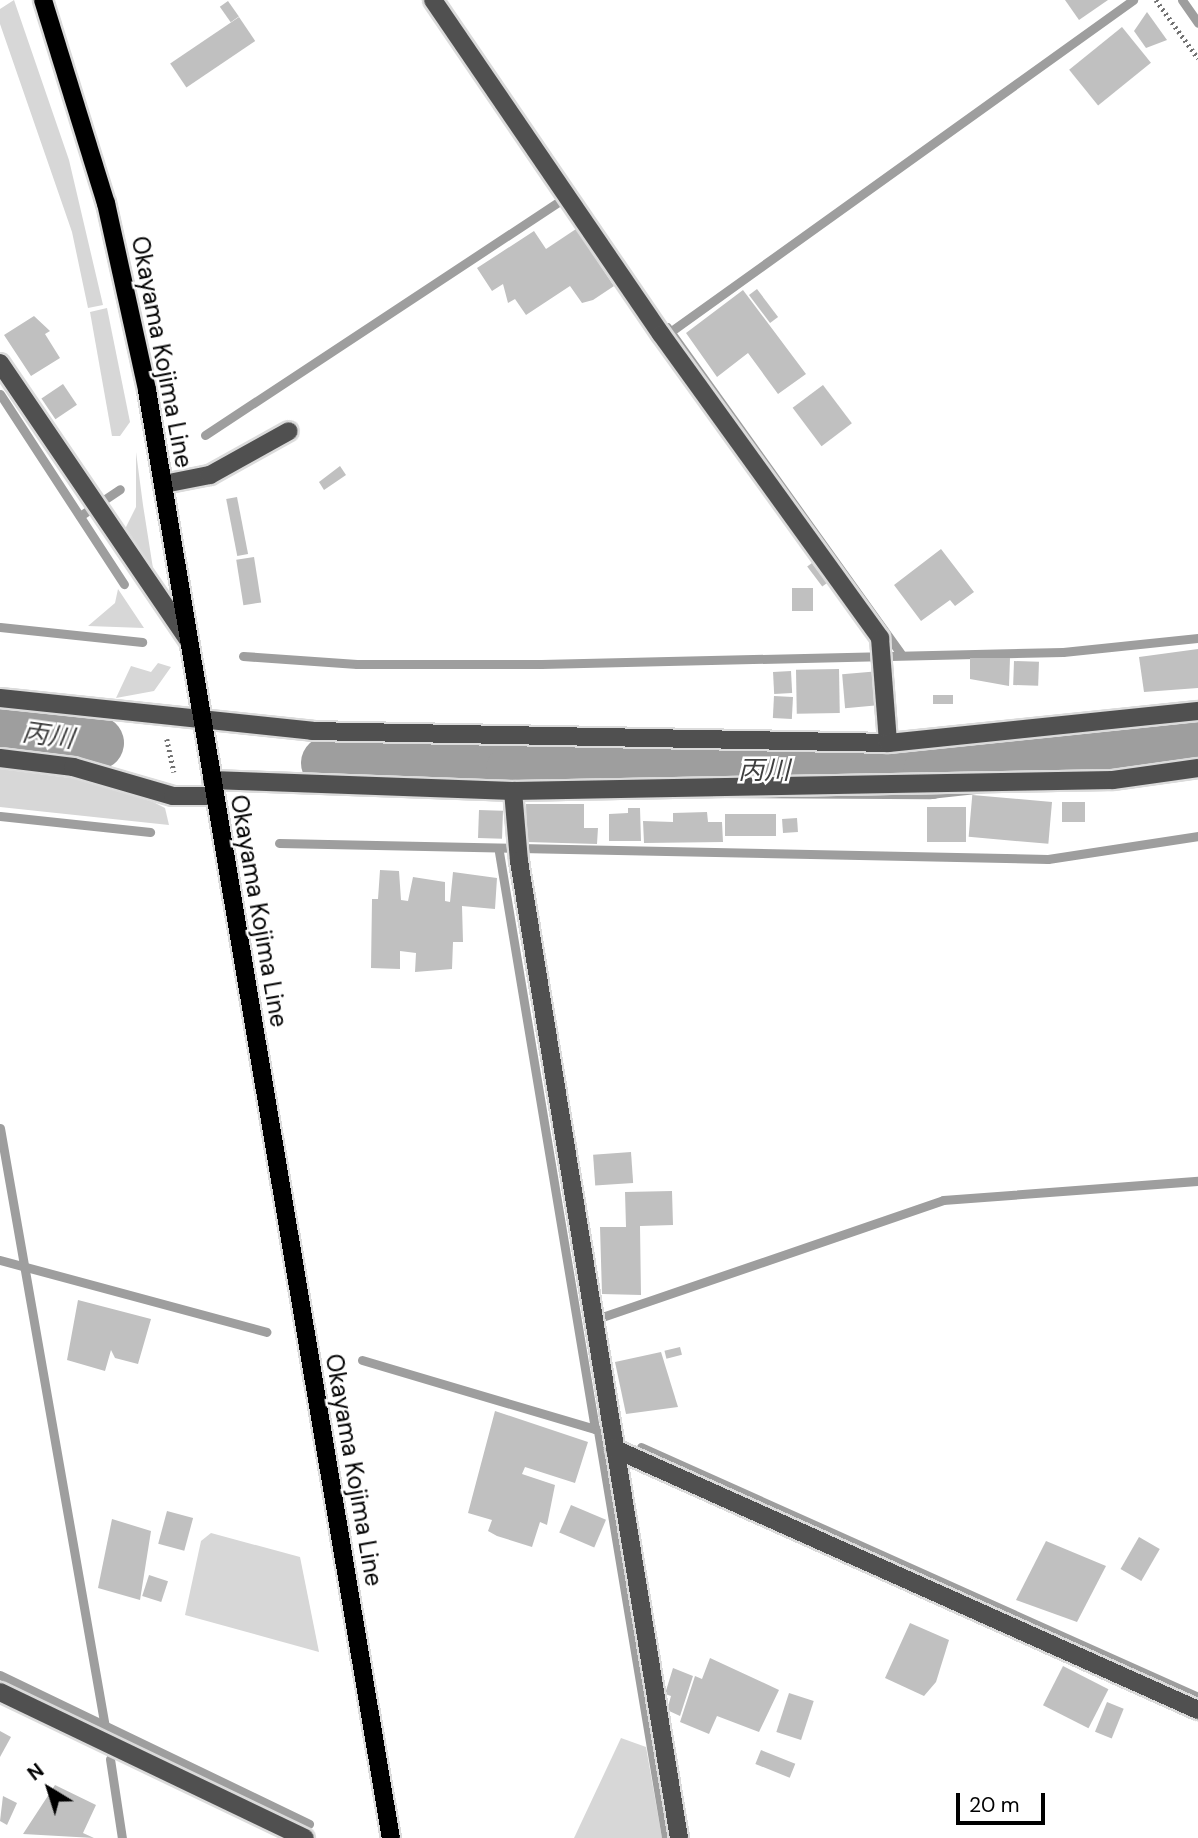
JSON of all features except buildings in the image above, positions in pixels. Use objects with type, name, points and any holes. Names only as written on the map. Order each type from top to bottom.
[{"type":"main road","name":"Okayama Kojima Line","points":[[43,0],[106,203],[164,484],[391,1838]]},
{"type":"street","points":[[433,0],[885,657],[888,743]]},
{"type":"street","points":[[0,363],[100,515],[189,641]]},
{"type":"street","points":[[164,484],[209,475],[289,430]]},
{"type":"street","points":[[0,698],[203,723],[460,738],[888,743],[1198,711]]},
{"type":"street","points":[[0,758],[113,776],[173,796],[214,788],[513,791],[1113,780],[1198,768]]},
{"type":"street","points":[[513,791],[518,853],[679,1838]]},
{"type":"street","points":[[615,1449],[1198,1710]]},
{"type":"street","points":[[0,1692],[305,1838]]},
{"type":"path","points":[[1156,0],[1198,58]]},
{"type":"path","points":[[166,737],[176,783]]},
{"type":"shaded area","points":[[14,0],[69,160],[103,305],[88,308],[72,232],[0,24],[0,9]]},
{"type":"shaded area","points":[[107,308],[130,422],[120,436],[112,436],[90,312]]},
{"type":"shaded area","points":[[136,452],[155,581],[123,533],[136,507]]},
{"type":"shaded area","points":[[118,589],[144,628],[88,626],[115,603]]},
{"type":"shaded area","points":[[158,663],[171,667],[154,691],[116,698],[131,666],[151,672]]},
{"type":"shaded area","points":[[0,769],[118,784],[165,808],[169,825],[0,807]]},
{"type":"shaded area","points":[[211,1533],[300,1557],[319,1652],[185,1615],[201,1541]]},
{"type":"shaded area","points":[[621,1738],[646,1747],[662,1838],[574,1838]]},
{"type":"waterway","points":[[670,332],[1133,0]]},
{"type":"waterway","points":[[1182,0],[1198,23]]},
{"type":"waterway","points":[[205,435],[560,201]]},
{"type":"waterway","points":[[667,327],[900,653]]},
{"type":"waterway","points":[[0,394],[124,584]]},
{"type":"waterway","points":[[80,516],[120,489]]},
{"type":"waterway","points":[[0,627],[142,642]]},
{"type":"waterway","points":[[243,656],[357,664],[541,664],[1063,652],[1198,638]]},
{"type":"waterway","name":"丙川","points":[[0,729],[97,743]]},
{"type":"waterway","name":"丙川","points":[[328,763],[513,770],[930,772],[1198,743]]},
{"type":"waterway","points":[[0,816],[150,832]]},
{"type":"waterway","points":[[279,843],[1048,859],[1198,836]]},
{"type":"waterway","points":[[499,852],[595,1429]]},
{"type":"waterway","points":[[0,1128],[105,1727]]},
{"type":"waterway","points":[[605,1316],[943,1200],[1198,1181]]},
{"type":"waterway","points":[[0,1260],[266,1332]]},
{"type":"waterway","points":[[362,1360],[598,1430]]},
{"type":"waterway","points":[[598,1431],[666,1838]]},
{"type":"waterway","points":[[641,1447],[1198,1697]]},
{"type":"waterway","points":[[0,1675],[309,1824]]},
{"type":"waterway","points":[[110,1759],[122,1838]]}]
